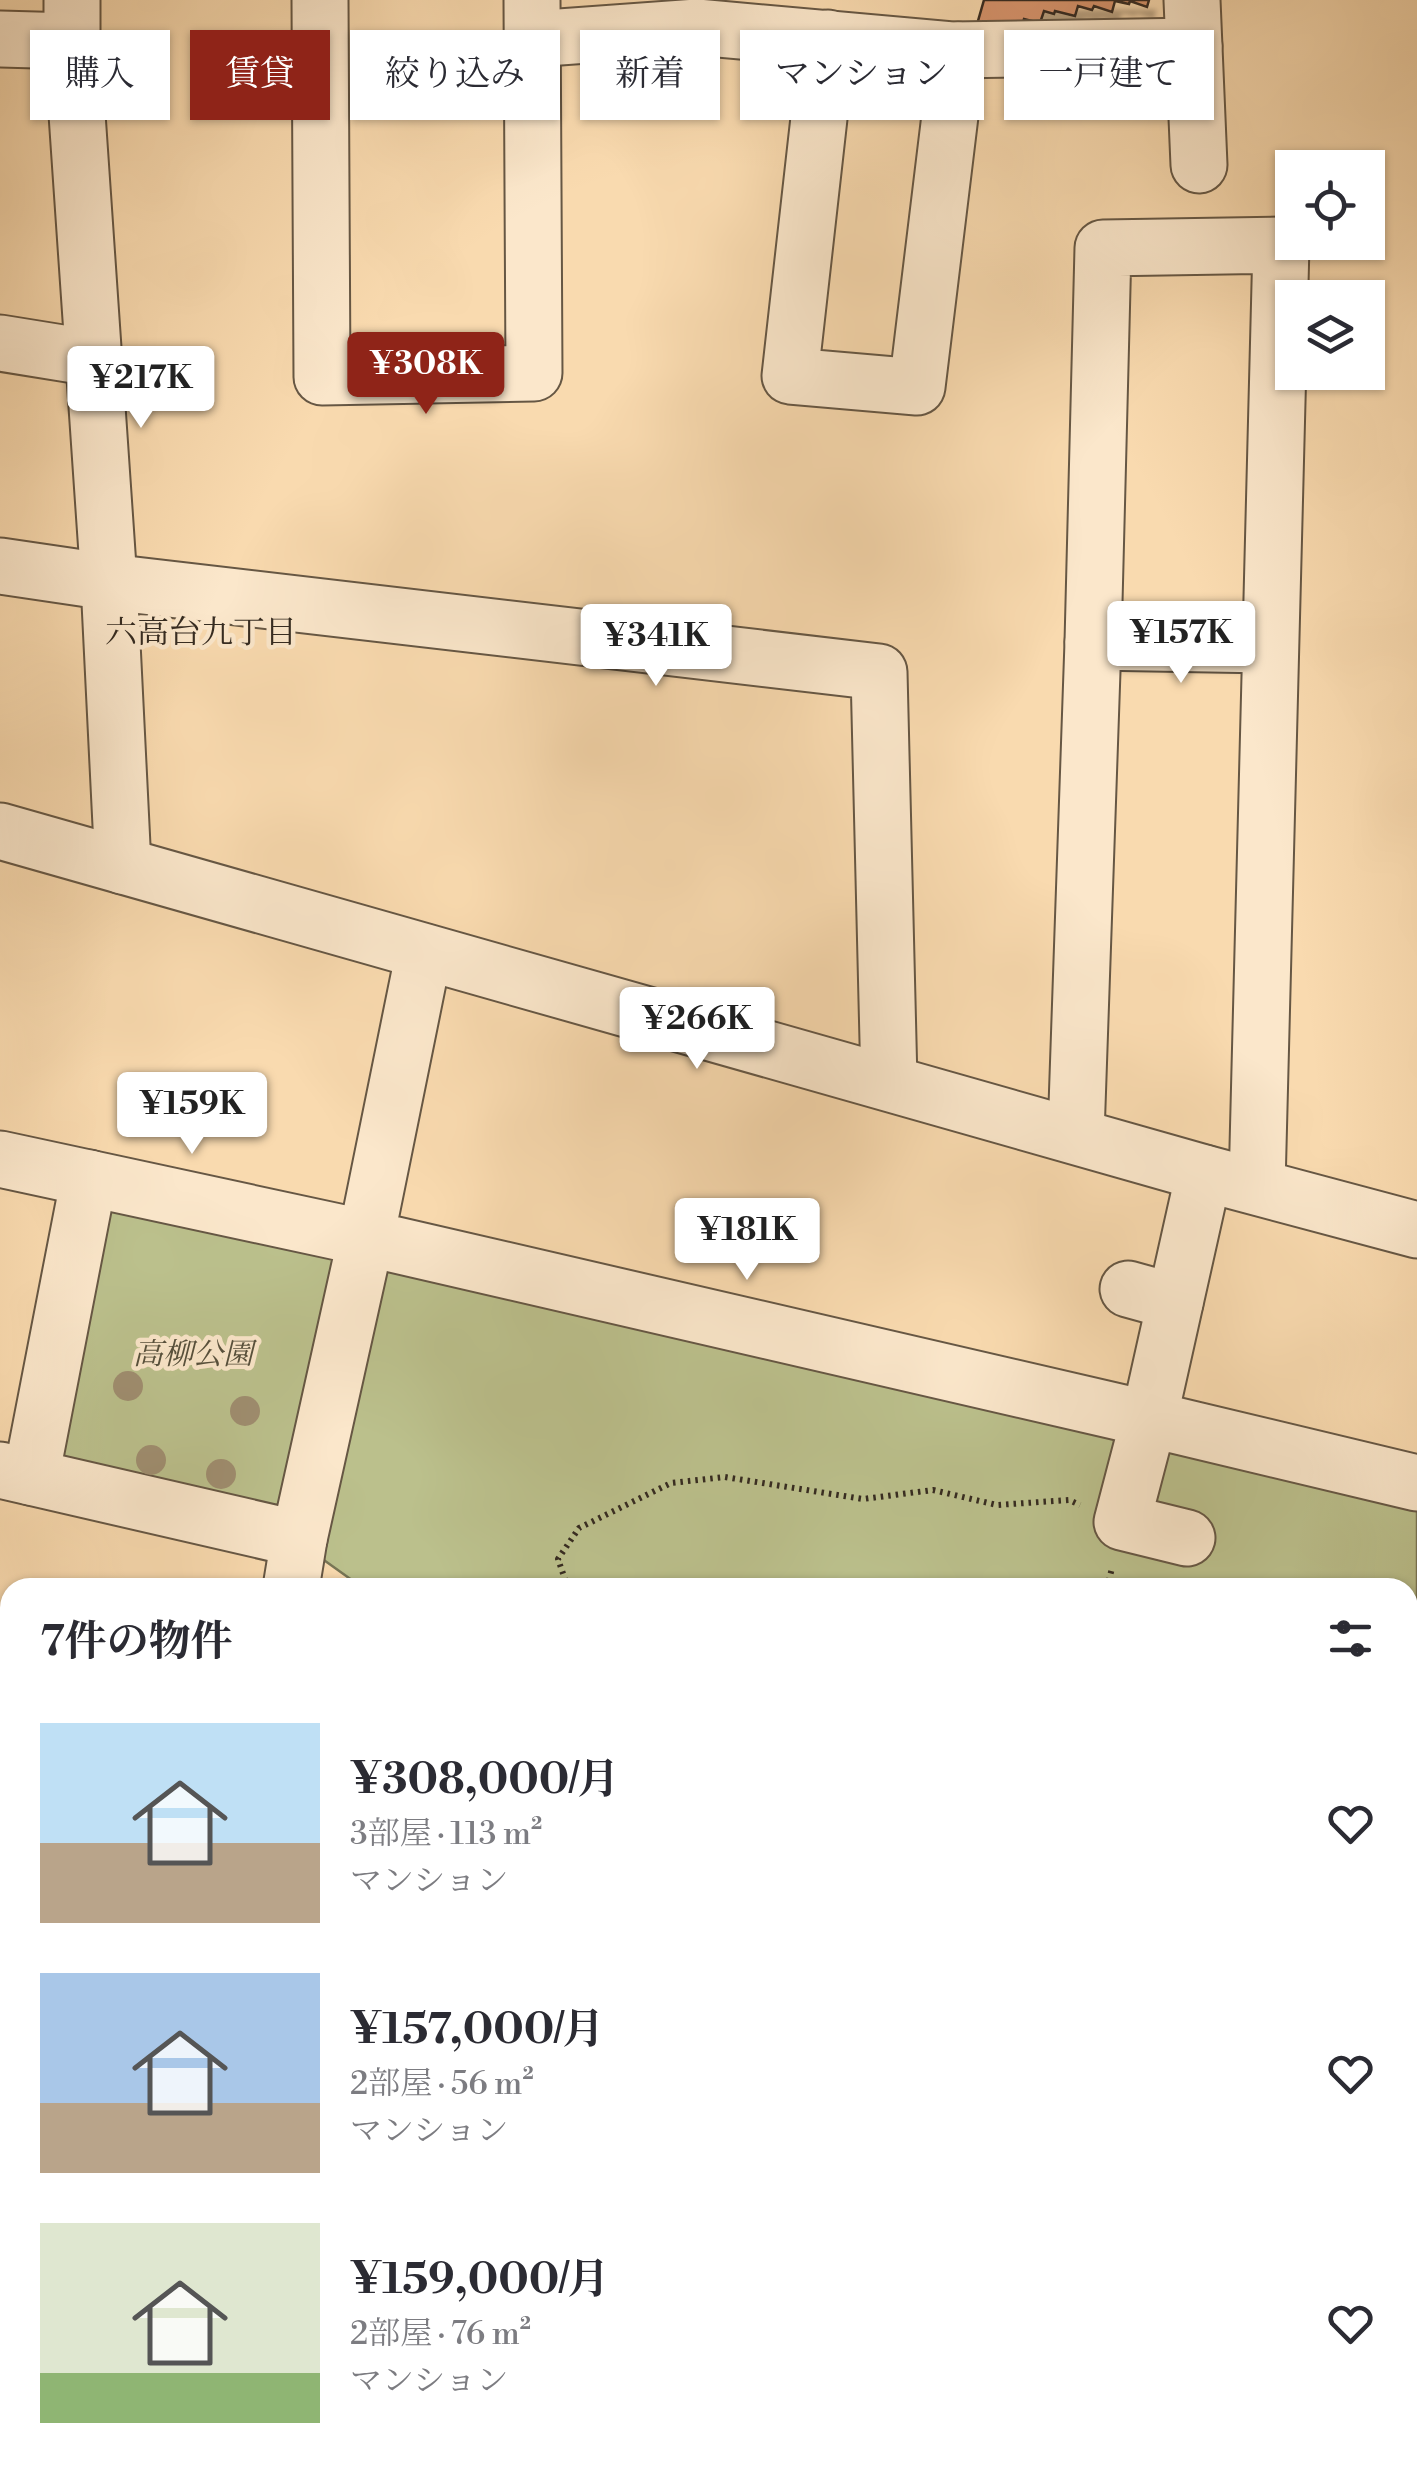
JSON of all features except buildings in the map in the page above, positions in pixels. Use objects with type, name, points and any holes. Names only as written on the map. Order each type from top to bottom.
[{"type":"street","points":[[320,0],[322,377],[534,373],[532,20],[740,31]]},
{"type":"street","points":[[0,38],[72,20],[109,582],[122,866]]},
{"type":"street","points":[[984,47],[1193,23],[1199,165]]},
{"type":"street","points":[[819,120],[790,376],[916,387],[949,120]]},
{"type":"street","points":[[1076,1135],[1103,248],[1281,246],[1258,1186]]},
{"type":"street","points":[[0,344],[93,358]]},
{"type":"street","points":[[0,566],[878,672],[889,1082]]},
{"type":"street","points":[[1093,642],[1270,645]]},
{"type":"street","points":[[0,830],[1204,1173],[1417,1230]]},
{"type":"street","points":[[89,1178],[15,1473],[295,1564],[424,952]]},
{"type":"street","points":[[0,1158],[366,1238],[1417,1483]]},
{"type":"street","points":[[1187,1538],[1122,1522],[1149,1419],[1152,1295],[1204,1173]]},
{"type":"path","points":[[565,1578],[558,1559],[579,1528],[672,1482],[725,1477],[863,1499],[933,1490],[997,1504],[1069,1500],[1122,1522]]},
{"type":"green space","name":"高柳公園","points":[[111,1200],[325,1249],[341,1270],[290,1501],[270,1518],[68,1471],[47,1442]]},
{"type":"green space","points":[[397,1262],[1417,1502],[1417,1578],[349,1578],[314,1553],[368,1285]]},
{"type":"district","name":"六高台九丁目","points":[[201,633]]}]
